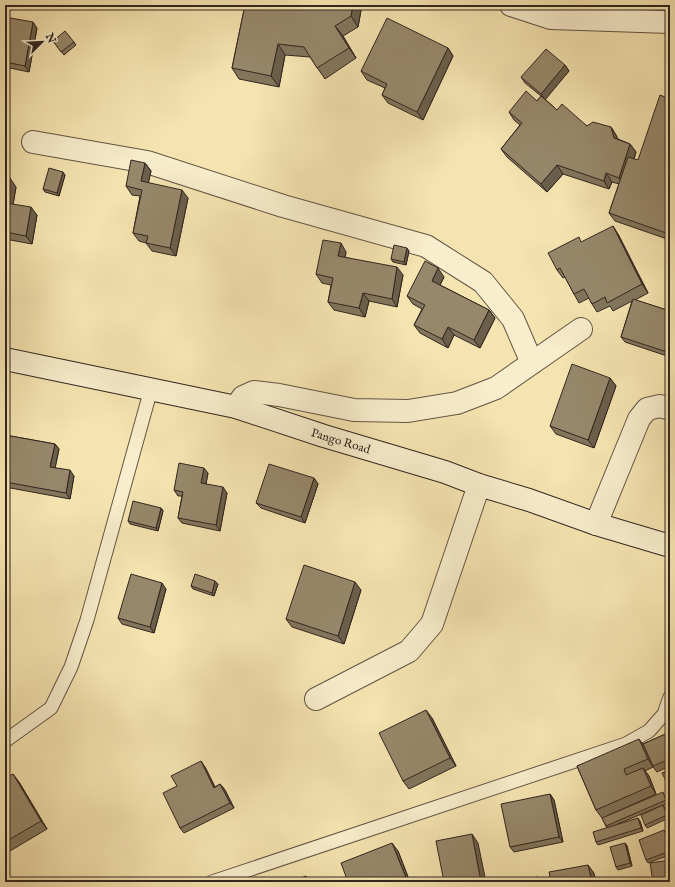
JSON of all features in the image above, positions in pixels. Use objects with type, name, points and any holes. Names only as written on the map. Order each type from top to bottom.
[{"type":"street","points":[[512,5],[551,18],[670,22]]},
{"type":"street","points":[[33,142],[147,162],[283,206],[426,246],[483,282],[513,319],[532,363]]},
{"type":"street","points":[[236,407],[243,397],[254,392],[280,395],[354,410],[408,411],[457,403],[496,388],[581,329]]},
{"type":"street","name":"Pango Road","points":[[5,359],[236,407],[324,436],[445,472],[596,524],[670,546]]},
{"type":"street","points":[[596,524],[639,419],[647,409],[660,406],[670,409]]},
{"type":"street","points":[[316,699],[409,651],[432,624],[479,484]]},
{"type":"lane","points":[[5,741],[51,708],[71,667],[87,620],[151,389]]},
{"type":"lane","points":[[212,882],[626,744],[649,731],[664,714],[670,697]]},
{"type":"building","points":[[245,5],[353,5],[351,16],[335,26],[349,48],[317,68],[304,47],[278,44],[271,76],[232,68]]},
{"type":"building","points":[[5,17],[33,22],[25,66],[5,62]]},
{"type":"building","points":[[387,18],[448,48],[417,112],[382,95],[387,84],[361,71]]},
{"type":"building","points":[[65,31],[74,42],[61,52],[53,41]]},
{"type":"building","points":[[546,49],[565,65],[541,94],[521,77]]},
{"type":"building","points":[[526,91],[537,101],[541,96],[557,110],[562,104],[587,126],[593,122],[611,127],[614,138],[630,144],[619,178],[606,173],[604,181],[557,165],[541,184],[501,149],[522,123],[509,112]]},
{"type":"building","points":[[660,95],[670,99],[669,234],[609,213],[628,157],[638,160]]},
{"type":"building","points":[[131,160],[145,163],[141,181],[182,190],[170,248],[146,243],[148,236],[133,233],[142,190],[126,186]]},
{"type":"building","points":[[49,168],[63,172],[57,193],[43,189]]},
{"type":"building","points":[[5,178],[10,178],[6,203],[31,207],[26,236],[5,232]]},
{"type":"building","points":[[613,226],[642,284],[607,303],[605,297],[592,304],[584,289],[574,294],[560,268],[557,270],[548,253],[579,237],[581,242]]},
{"type":"building","points":[[323,240],[341,243],[338,256],[397,267],[392,299],[363,293],[359,308],[328,302],[333,278],[316,274]]},
{"type":"building","points":[[394,245],[407,248],[404,262],[391,259]]},
{"type":"building","points":[[425,261],[438,268],[432,281],[489,310],[474,340],[448,327],[442,339],[414,325],[425,305],[407,296]]},
{"type":"building","points":[[633,299],[670,311],[670,353],[621,337]]},
{"type":"building","points":[[572,364],[610,378],[588,440],[550,426]]},
{"type":"building","points":[[5,435],[55,444],[50,467],[70,470],[66,493],[5,482]]},
{"type":"building","points":[[179,463],[204,468],[201,483],[223,487],[216,525],[178,518],[183,492],[174,490]]},
{"type":"building","points":[[269,464],[314,478],[301,517],[256,503]]},
{"type":"building","points":[[133,501],[161,508],[156,528],[128,521]]},
{"type":"building","points":[[304,565],[355,582],[338,636],[286,619]]},
{"type":"building","points":[[131,574],[162,583],[150,627],[118,618]]},
{"type":"building","points":[[195,574],[215,581],[212,593],[191,586]]},
{"type":"building","points":[[426,710],[450,758],[403,781],[379,733]]},
{"type":"building","points":[[670,732],[670,759],[653,766],[643,744]]},
{"type":"building","points":[[639,739],[648,759],[624,769],[626,775],[643,768],[651,786],[596,810],[577,766]]},
{"type":"building","points":[[201,761],[214,788],[220,784],[230,803],[180,828],[163,793],[177,786],[171,776]]},
{"type":"building","points":[[670,770],[670,789],[662,773]]},
{"type":"building","points":[[13,774],[41,821],[5,842],[5,778]]},
{"type":"building","points":[[663,792],[666,800],[606,826],[602,818]]},
{"type":"building","points":[[550,794],[559,837],[510,847],[501,804]]},
{"type":"building","points":[[663,805],[667,815],[645,825],[641,815]]},
{"type":"building","points":[[638,818],[641,828],[596,842],[593,832]]},
{"type":"building","points":[[664,830],[670,846],[670,851],[646,860],[639,840]]},
{"type":"building","points":[[472,834],[481,882],[444,882],[436,841]]},
{"type":"building","points":[[392,843],[407,880],[401,882],[348,882],[341,863]]},
{"type":"building","points":[[625,843],[630,863],[616,867],[610,847]]},
{"type":"building","points":[[670,860],[670,882],[653,882],[650,863]]},
{"type":"building","points":[[588,865],[592,882],[551,882],[549,872]]},
{"type":"building","points":[[306,876],[309,882],[291,882]]},
{"type":"building","points":[[538,877],[539,882],[500,882]]}]
